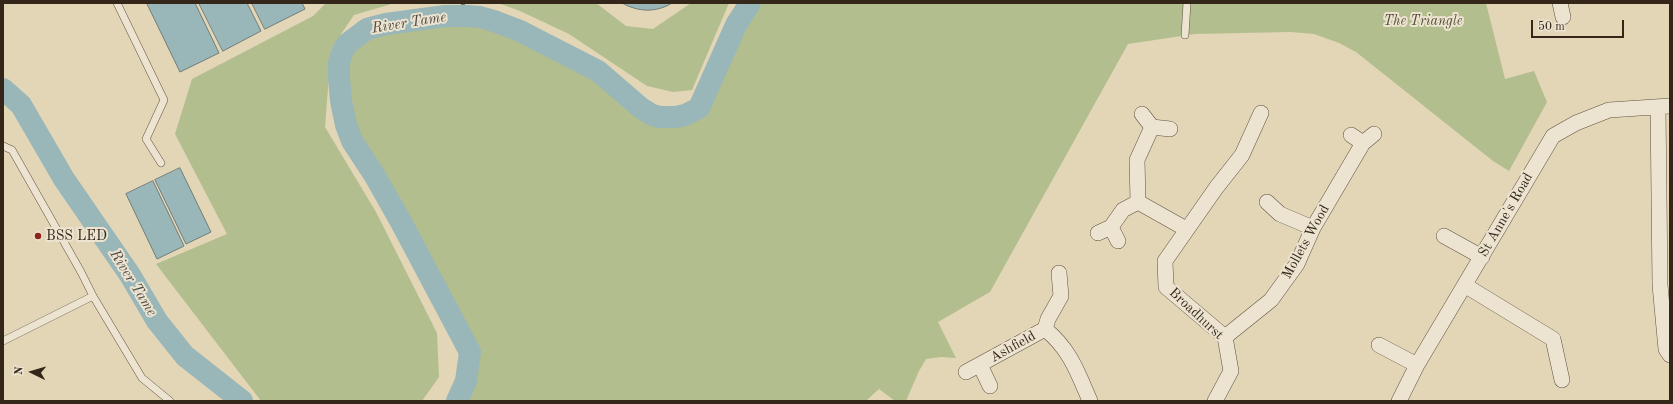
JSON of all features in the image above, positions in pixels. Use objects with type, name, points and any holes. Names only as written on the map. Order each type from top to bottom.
[{"type":"street","points":[[1664,106],[1665,239],[1660,285],[1666,349],[1670,355]]},
{"type":"street","name":"St Anne's Road","points":[[1399,401],[1417,365],[1466,286],[1553,136],[1576,123],[1609,110],[1664,106]]},
{"type":"street","name":"Broadhurst","points":[[1215,401],[1231,371],[1225,337],[1166,287],[1165,261],[1186,229],[1242,155],[1261,113]]},
{"type":"street","points":[[1142,114],[1152,127],[1170,129]]},
{"type":"street","points":[[1138,202],[1137,160],[1152,127]]},
{"type":"street","name":"Mollets Wood","points":[[1225,337],[1272,300],[1297,264],[1357,139],[1374,134]]},
{"type":"street","points":[[1138,202],[1186,229]]},
{"type":"street","points":[[1118,241],[1105,230],[1123,210],[1138,202]]},
{"type":"street","points":[[1267,202],[1282,221],[1313,228]]},
{"type":"street","points":[[1444,236],[1482,257]]},
{"type":"street","name":"Ashfield","points":[[966,372],[1045,329],[1048,319],[1068,298],[1059,273]]},
{"type":"street","points":[[1466,286],[1553,339],[1562,380]]},
{"type":"street","name":"Ashfield","points":[[1045,329],[1060,342],[1075,364],[1090,401]]},
{"type":"street","points":[[1379,346],[1417,365]]},
{"type":"street","name":"Ashfield","points":[[980,365],[990,386]]},
{"type":"lane","points":[[117,3],[164,100],[146,139],[161,163]]},
{"type":"lane","points":[[1185,35],[1187,3]]},
{"type":"lane","points":[[3,146],[12,150],[93,296],[142,378],[170,401]]},
{"type":"lane","points":[[3,341],[93,296]]},
{"type":"green space","points":[[326,3],[395,3],[354,15],[331,49],[325,127],[376,212],[437,333],[439,377],[422,401],[261,401],[156,264],[227,234],[175,134],[192,79],[313,16]]},
{"type":"green space","points":[[498,3],[596,3],[626,26],[653,29],[691,3],[729,3],[692,90],[673,92],[647,86],[569,34],[520,11]]},
{"type":"green space","name":"The Triangle","points":[[750,3],[1486,3],[1505,79],[1534,71],[1547,102],[1509,171],[1493,161],[1356,52],[1339,43],[1314,34],[1290,32],[1195,34],[1128,44],[990,292],[938,322],[956,358],[941,357],[926,359],[906,401],[895,401],[879,389],[866,401],[457,401],[466,381],[470,352],[401,222],[375,176],[352,141],[346,125],[341,101],[339,78],[339,63],[342,52],[347,44],[367,29],[386,24],[445,16],[480,17],[520,31],[598,71],[641,108],[652,115],[660,117],[676,117],[685,115],[699,108],[736,25]]},
{"type":"water","points":[[195,3],[219,53],[180,72],[147,4]]},
{"type":"water","points":[[199,3],[247,3],[261,31],[223,51]]},
{"type":"water","points":[[252,3],[302,3],[305,9],[265,29]]},
{"type":"water","points":[[622,3],[672,3],[653,10],[641,10]]},
{"type":"water","points":[[180,168],[211,232],[186,244],[155,180]]},
{"type":"water","points":[[153,181],[184,246],[157,259],[126,194]]},
{"type":"waterway","points":[[462,3],[470,16]]},
{"type":"waterway","name":"River Tame","points":[[457,401],[466,381],[470,352],[401,222],[375,176],[352,141],[346,125],[341,101],[339,78],[339,63],[342,52],[347,44],[367,29],[386,24],[445,16],[480,17],[520,31],[598,71],[641,108],[652,115],[660,117],[676,117],[685,115],[699,108],[736,25],[750,3]]},
{"type":"waterway","name":"River Tame","points":[[3,89],[21,105],[64,179],[130,275],[157,321],[185,356],[242,401]]},
{"type":"place","name":"BSS LED","points":[[38,236]]}]
